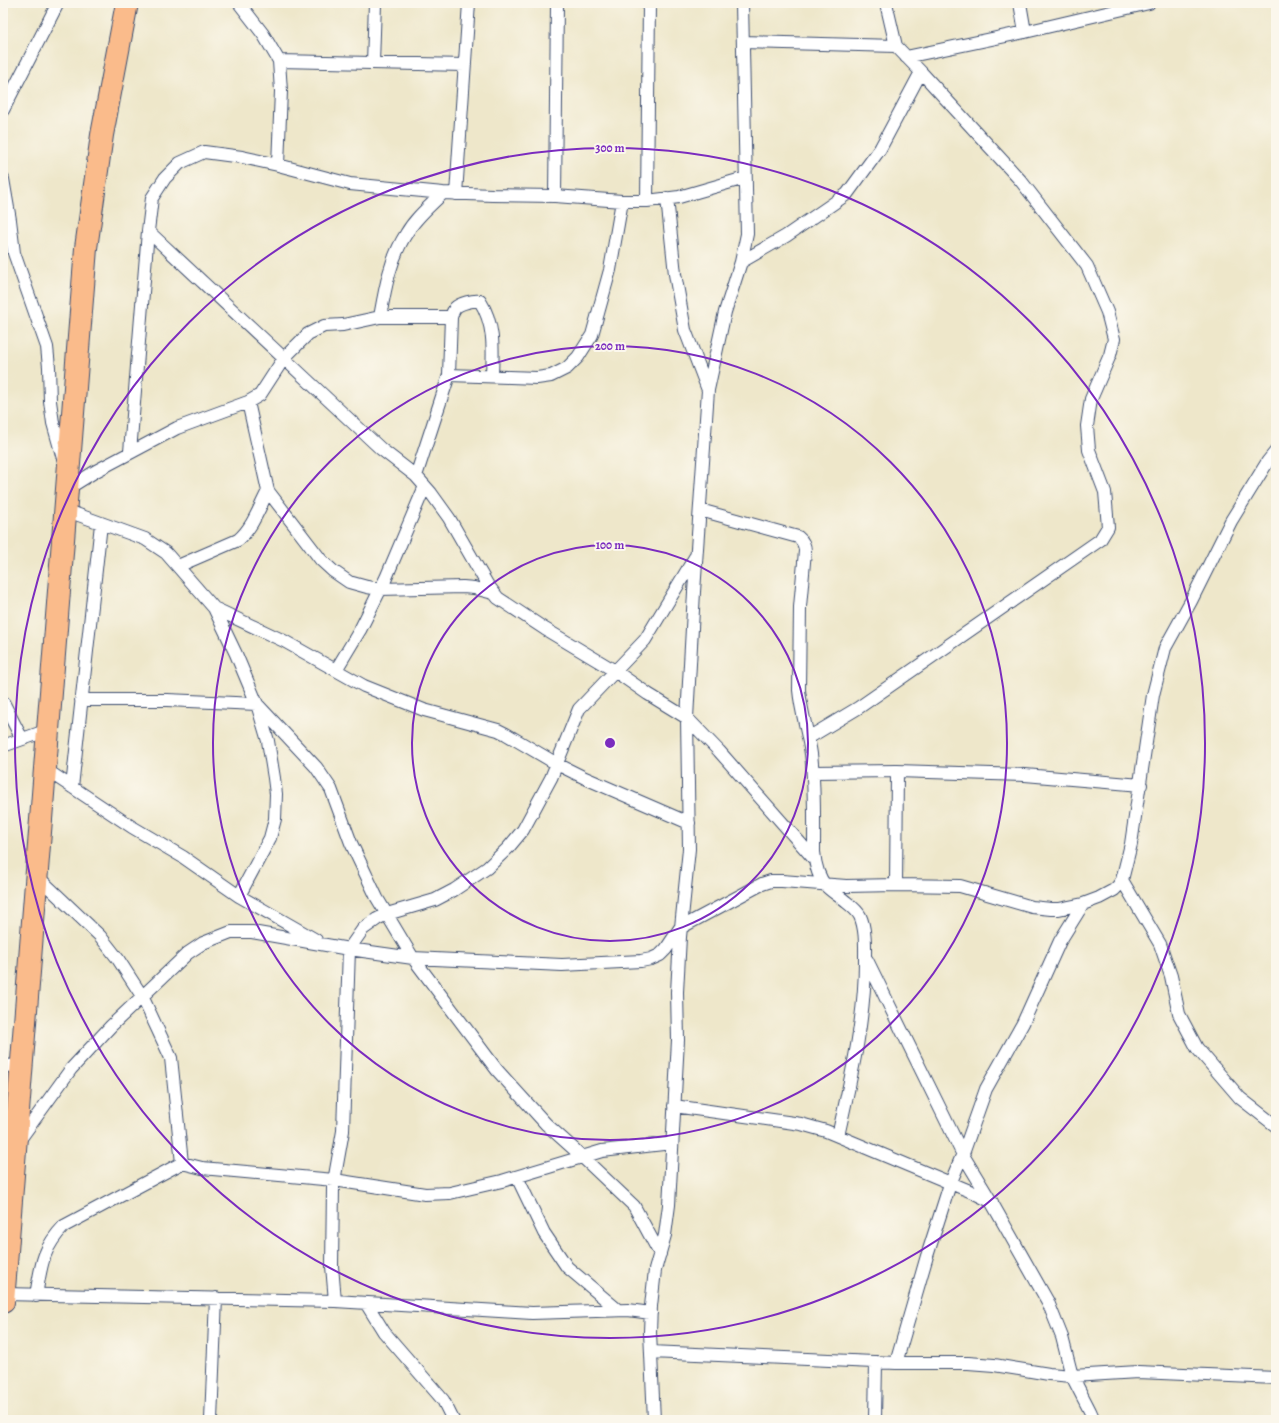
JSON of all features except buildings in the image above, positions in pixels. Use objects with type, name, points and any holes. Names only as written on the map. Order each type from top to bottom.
[{"type":"highway","points":[[3,1298],[11,1157],[12,1066],[37,876],[86,248],[102,135],[127,3]]},
{"type":"street","points":[[3,110],[58,3]]},
{"type":"street","points":[[239,3],[263,34],[279,61],[281,91],[278,165]]},
{"type":"street","points":[[373,63],[375,3]]},
{"type":"street","points":[[456,194],[469,3]]},
{"type":"street","points":[[555,196],[557,3]]},
{"type":"street","points":[[647,201],[649,3]]},
{"type":"street","points":[[654,1420],[651,1313],[654,1276],[665,1234],[669,1205],[678,1040],[677,992],[680,928],[689,849],[687,718],[708,390],[725,312],[747,234],[742,3]]},
{"type":"street","points":[[808,738],[858,708],[1100,540],[1108,527],[1105,492],[1089,450],[1087,426],[1091,399],[1110,355],[1114,339],[1107,312],[1087,266],[1021,181],[922,72],[896,46],[886,3]]},
{"type":"street","points":[[1020,3],[1025,32]]},
{"type":"street","points":[[906,57],[1025,32],[1149,3]]},
{"type":"street","points":[[743,42],[896,46]]},
{"type":"street","points":[[279,61],[465,65]]},
{"type":"street","points":[[740,262],[786,236],[847,194],[880,149],[922,72]]},
{"type":"street","points":[[130,452],[152,198],[165,178],[180,163],[193,156],[204,152],[242,157],[350,184],[456,194],[555,196],[622,201],[647,201],[679,197],[745,178]]},
{"type":"street","points":[[3,179],[14,253],[47,347],[50,401],[53,423],[67,483],[96,471],[177,428],[248,402],[260,395],[284,358],[308,334],[324,326],[343,325],[380,317],[451,317]]},
{"type":"street","points":[[380,317],[386,285],[394,256],[406,234],[420,215],[443,193]]},
{"type":"street","points":[[667,198],[675,274],[685,330],[708,390]]},
{"type":"street","points":[[449,375],[537,378],[551,376],[567,368],[578,357],[592,335],[610,270],[622,201]]},
{"type":"street","points":[[148,231],[382,449],[416,476],[449,518],[493,593],[502,602],[615,671],[648,694],[687,718],[719,751],[815,860]]},
{"type":"street","points":[[416,476],[449,375],[451,317],[454,309],[459,305],[475,300],[480,302],[484,308],[492,330],[492,376]]},
{"type":"street","points":[[248,402],[268,491],[321,560],[333,571],[349,582],[380,589],[468,588],[493,593]]},
{"type":"street","points":[[11,1157],[75,1064],[92,1045],[188,953],[203,943],[231,932],[252,932],[324,945],[413,958],[555,964],[641,961],[660,955],[666,949],[680,928],[766,883],[782,881],[846,886],[960,886],[1032,907],[1059,909],[1083,904],[1114,890],[1122,880],[1131,844],[1141,785],[1153,695],[1165,648],[1191,601],[1231,521],[1268,461],[1276,451]]},
{"type":"street","points":[[336,670],[360,630],[380,589],[425,486]]},
{"type":"street","points":[[178,566],[238,540],[251,525],[268,491]]},
{"type":"street","points":[[65,510],[151,542],[166,553],[214,608],[236,654],[257,704],[268,741],[274,778],[275,814],[270,838],[239,896]]},
{"type":"street","points":[[700,510],[798,537],[802,540],[805,552],[800,608],[799,690],[800,703],[808,738],[813,772],[815,860],[817,870],[826,885],[853,907],[859,915],[864,938],[865,985],[857,1048],[838,1136]]},
{"type":"street","points":[[72,787],[101,524]]},
{"type":"street","points":[[334,1301],[332,1266],[334,1180],[343,1131],[349,949],[363,930],[377,919],[387,914],[435,900],[454,890],[487,868],[524,830],[551,778],[579,709],[648,635],[697,554]]},
{"type":"street","points":[[214,608],[284,641],[364,686],[424,710],[498,730],[557,764],[585,778],[689,823]]},
{"type":"street","points":[[81,700],[167,700],[257,704],[316,767],[331,789],[351,844],[377,898],[413,958],[497,1070],[546,1124],[612,1184],[637,1210],[660,1254]]},
{"type":"street","points":[[3,702],[22,739]]},
{"type":"street","points":[[3,746],[48,730]]},
{"type":"street","points":[[45,769],[132,827],[183,857],[239,896],[324,945]]},
{"type":"street","points":[[813,772],[897,771],[1025,775],[1141,785]]},
{"type":"street","points":[[896,885],[897,771]]},
{"type":"street","points":[[37,876],[100,936],[118,959],[142,996],[171,1058],[182,1162]]},
{"type":"street","points":[[1122,880],[1160,944],[1171,976],[1179,1014],[1197,1048],[1240,1098],[1276,1126]]},
{"type":"street","points":[[896,1363],[927,1256],[950,1184],[963,1155],[989,1082],[1023,1023],[1060,941],[1083,904]]},
{"type":"street","points":[[865,957],[963,1155],[1048,1302],[1062,1337],[1072,1376],[1094,1420]]},
{"type":"street","points":[[674,1106],[801,1124],[838,1136],[972,1192],[992,1203]]},
{"type":"street","points":[[36,1296],[46,1249],[54,1236],[64,1226],[182,1162],[202,1168],[334,1180],[425,1194],[440,1194],[450,1193],[516,1177],[583,1157],[617,1149],[672,1143]]},
{"type":"street","points":[[516,1177],[544,1233],[567,1266],[618,1310]]},
{"type":"street","points":[[3,1298],[36,1296],[216,1298],[334,1301],[532,1313],[628,1310],[651,1313]]},
{"type":"street","points":[[211,1420],[216,1298]]},
{"type":"street","points":[[366,1303],[384,1332],[443,1400],[453,1420]]},
{"type":"street","points":[[651,1352],[896,1363],[968,1363],[994,1365],[1049,1374],[1072,1376],[1138,1372],[1276,1378]]},
{"type":"street","points":[[875,1420],[876,1362]]}]
